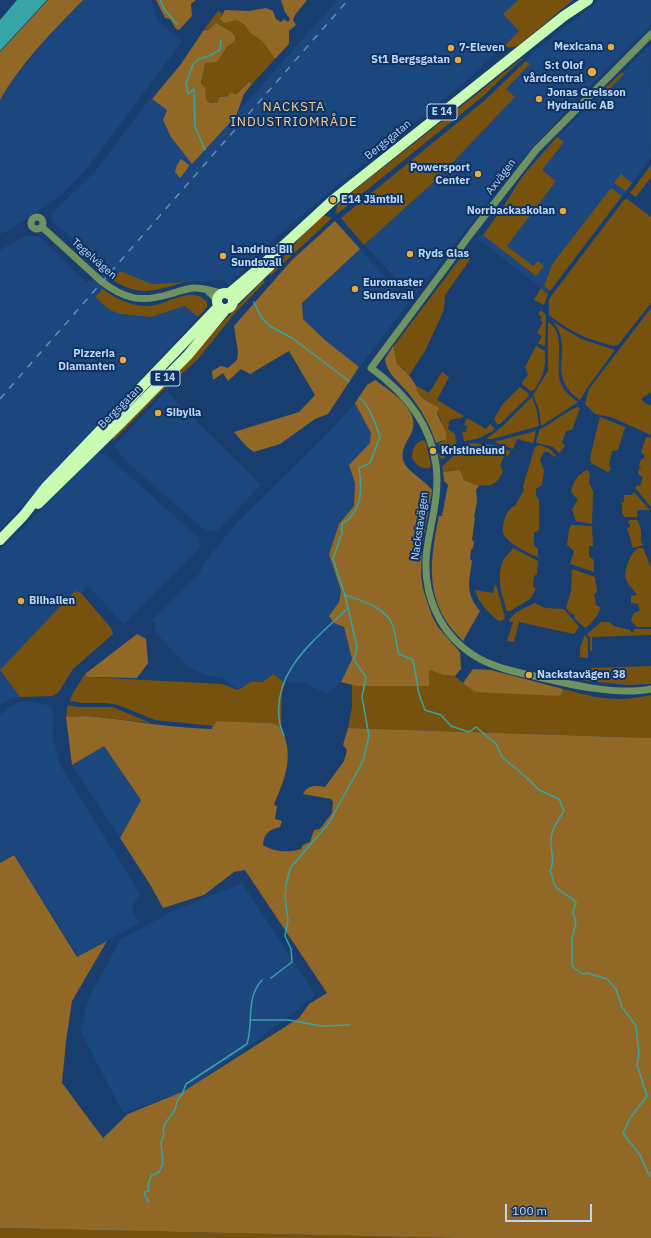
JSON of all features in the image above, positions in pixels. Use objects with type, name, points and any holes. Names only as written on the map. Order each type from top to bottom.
[{"type":"highway","name":"Bergsgatan","points":[[564,16],[581,0]]},
{"type":"highway","name":"Bergsgatan","points":[[220,306],[218,298],[228,296],[322,210],[405,141],[564,16],[588,0]]},
{"type":"highway","name":"Bergsgatan","points":[[220,306],[230,307],[228,296]]},
{"type":"highway","name":"Bergsgatan","points":[[0,540],[24,515],[45,488],[220,306]]},
{"type":"street","name":"Axvägen","points":[[371,368],[472,232],[536,150],[651,34]]},
{"type":"street","name":"Tegelvägen","points":[[42,227],[101,281],[124,295],[143,300],[157,298],[191,288],[206,290],[228,296]]},
{"type":"street","points":[[206,290],[214,297],[220,306]]},
{"type":"street","name":"Nackstavägen","points":[[371,368],[403,396],[413,408],[429,435],[436,465],[437,489],[427,547],[426,574],[434,607],[450,635],[460,645],[480,659],[506,669],[572,685],[627,691],[651,689]]},
{"type":"shaded area","points":[[17,0],[47,0],[0,51],[0,20]]},
{"type":"shaded area","points":[[48,0],[83,0],[28,60],[8,86],[0,100],[0,52]]},
{"type":"shaded area","points":[[83,0],[151,0],[157,20],[182,41],[89,166],[61,195],[11,229],[0,234],[0,100],[9,85],[54,30]]},
{"type":"shaded area","points":[[156,0],[196,0],[191,4],[192,16],[179,30],[176,29],[170,19],[165,18]]},
{"type":"shaded area","points":[[281,0],[307,0],[293,20],[296,25],[289,31],[289,44],[275,59],[262,41],[250,33],[245,25],[236,20],[224,23],[220,19],[225,10],[249,11],[266,8],[273,11],[276,19],[281,22],[284,19],[288,22],[290,19],[285,12]]},
{"type":"shaded area","points":[[337,0],[518,0],[504,14],[519,31],[469,79],[388,143],[268,244],[229,285],[223,280],[152,284],[120,271],[115,277],[111,278],[101,290],[120,314],[151,317],[185,306],[198,317],[0,530],[0,250],[26,236],[39,236],[86,282],[91,281],[102,269],[102,264],[52,221],[52,213],[95,172],[150,98],[167,110],[163,120],[171,137],[192,164]]},
{"type":"shaded area","points":[[518,0],[573,0],[519,45],[513,47],[504,46],[519,31],[503,14]]},
{"type":"shaded area","points":[[600,0],[651,0],[651,26],[572,104],[512,170],[414,297],[364,245],[436,180],[515,97],[506,89],[529,64],[526,61],[535,50]]},
{"type":"shaded area","points":[[218,11],[222,13],[221,19],[236,20],[245,25],[250,33],[262,41],[275,59],[252,84],[249,82],[235,94],[220,97],[217,103],[214,103],[208,102],[203,95],[202,78],[205,63],[217,61],[227,47],[233,43],[230,31],[216,23],[208,30],[203,31]]},
{"type":"shaded area","points":[[216,23],[230,31],[235,36],[235,41],[227,47],[217,62],[205,63],[201,83],[205,88],[206,100],[210,103],[217,103],[220,97],[228,96],[230,93],[236,94],[249,82],[252,84],[244,94],[236,116],[192,164],[171,137],[163,120],[167,110],[152,99],[181,64],[203,31],[208,30]]},
{"type":"shaded area","points":[[650,44],[651,158],[548,294],[478,239],[487,230],[535,160]]},
{"type":"shaded area","points":[[525,56],[482,97],[337,214],[336,210],[338,203]]},
{"type":"shaded area","points":[[526,61],[530,64],[506,89],[515,97],[436,180],[364,245],[341,218],[484,101]]},
{"type":"shaded area","points":[[622,72],[624,74],[602,97],[598,95]]},
{"type":"shaded area","points":[[557,137],[564,142],[542,170],[556,181],[507,246],[533,266],[538,261],[544,266],[536,276],[483,235],[504,206],[522,177]]},
{"type":"shaded area","points":[[181,159],[189,165],[180,178],[175,172]]},
{"type":"shaded area","points":[[651,165],[651,177],[636,197],[630,193]]},
{"type":"shaded area","points":[[621,174],[632,183],[626,191],[614,183]]},
{"type":"shaded area","points":[[611,188],[622,196],[550,291],[544,286],[553,263]]},
{"type":"shaded area","points":[[627,199],[651,217],[651,303],[618,345],[613,346],[579,334],[557,321],[549,315],[549,300],[624,200]]},
{"type":"shaded area","points":[[323,215],[332,218],[271,275],[269,274],[305,232]]},
{"type":"shaded area","points":[[335,221],[360,249],[302,303],[303,319],[325,340],[359,367],[328,414],[315,419],[280,444],[254,452],[247,447],[234,432],[299,412],[315,395],[289,351],[250,374],[241,369],[228,381],[223,373],[213,380],[212,371],[221,366],[228,368],[237,360],[238,352],[234,326],[292,260]]},
{"type":"shaded area","points":[[360,249],[409,303],[359,367],[325,340],[303,319],[302,303]]},
{"type":"shaded area","points":[[465,252],[470,257],[469,261],[445,295],[444,309],[440,319],[425,351],[408,377],[405,370],[397,364],[393,347]]},
{"type":"shaded area","points":[[120,271],[152,284],[185,282],[155,290],[138,290],[129,288],[110,278],[115,277]]},
{"type":"shaded area","points":[[263,280],[265,282],[235,313],[198,359],[161,392],[113,441],[114,436]]},
{"type":"shaded area","points":[[101,288],[118,298],[136,305],[156,305],[179,297],[194,295],[201,297],[207,302],[207,307],[198,317],[185,306],[151,317],[120,314],[110,310],[95,297],[101,291]]},
{"type":"shaded area","points":[[541,288],[548,294],[544,305],[534,300]]},
{"type":"shaded area","points":[[651,308],[651,392],[641,399],[646,404],[651,405],[651,435],[611,417],[595,414],[585,404],[589,389]]},
{"type":"shaded area","points":[[541,310],[546,315],[544,346],[538,343],[542,336],[537,333],[543,322],[540,320],[542,317],[538,314]]},
{"type":"shaded area","points":[[548,322],[554,327],[559,341],[559,374],[561,385],[570,396],[578,402],[541,426],[539,409],[533,395],[548,371]]},
{"type":"shaded area","points":[[553,322],[581,339],[615,350],[580,400],[569,390],[564,381],[562,371],[562,342],[559,332]]},
{"type":"shaded area","points":[[393,346],[397,364],[413,380],[420,395],[439,408],[437,413],[446,433],[446,439],[436,443],[425,417],[409,394],[388,370],[385,359]]},
{"type":"shaded area","points":[[536,346],[545,351],[545,362],[540,381],[534,390],[531,391],[523,385],[522,382],[528,375],[525,367]]},
{"type":"shaded area","points":[[442,372],[449,377],[437,400],[464,416],[462,418],[452,419],[449,422],[448,429],[455,434],[456,445],[443,459],[440,458],[439,454],[441,453],[439,443],[442,442],[441,420],[434,405],[422,397],[415,385],[429,393]]},
{"type":"shaded area","points":[[375,380],[403,402],[413,417],[414,426],[403,450],[403,460],[407,468],[425,482],[432,490],[422,546],[421,574],[423,589],[432,616],[438,627],[460,652],[461,669],[455,676],[443,675],[429,670],[429,686],[357,686],[341,682],[352,659],[344,627],[334,623],[329,616],[339,602],[341,591],[329,554],[339,524],[354,506],[355,483],[349,465],[370,443],[371,433],[355,403],[367,385]]},
{"type":"shaded area","points":[[520,387],[528,393],[529,396],[500,424],[497,424],[494,419],[502,405]]},
{"type":"shaded area","points":[[166,391],[261,485],[217,531],[207,532],[130,465],[115,448],[115,445]]},
{"type":"shaded area","points":[[532,397],[537,411],[539,426],[492,439],[486,439],[503,426]]},
{"type":"shaded area","points":[[355,403],[371,433],[370,443],[349,465],[355,483],[354,507],[339,524],[329,554],[341,591],[334,623],[344,627],[352,659],[341,682],[327,694],[302,682],[285,683],[273,674],[263,682],[251,682],[238,690],[222,677],[207,676],[188,667],[155,632],[155,623],[152,620],[200,573],[203,564],[236,524],[329,432]]},
{"type":"shaded area","points":[[577,407],[580,408],[572,430],[566,431],[562,443],[565,446],[559,453],[553,447],[537,443],[536,441],[540,429]]},
{"type":"shaded area","points":[[600,417],[625,427],[618,450],[612,451],[609,464],[611,469],[608,472],[591,463],[590,458]]},
{"type":"shaded area","points":[[467,418],[486,429],[490,424],[494,428],[493,431],[477,439],[464,441],[462,432],[466,432],[467,426],[464,425]]},
{"type":"shaded area","points":[[536,431],[533,443],[517,439],[513,449],[494,442]]},
{"type":"shaded area","points":[[646,437],[651,438],[651,507],[635,488],[637,485],[640,486],[643,477],[638,474],[639,469],[641,468],[639,465],[641,459],[645,456],[641,452]]},
{"type":"shaded area","points":[[422,440],[426,442],[431,465],[430,468],[420,466],[415,463],[412,458],[414,448]]},
{"type":"shaded area","points":[[471,443],[492,445],[510,451],[509,455],[504,456],[500,466],[503,471],[495,483],[479,486],[464,480],[460,470],[443,472],[442,467],[461,448]]},
{"type":"shaded area","points":[[540,445],[550,449],[556,456],[555,457],[548,452],[544,452],[540,460],[544,471],[542,485],[536,489],[536,496],[539,500],[539,530],[534,533],[534,545],[538,549],[538,557],[509,541],[503,533],[503,528],[507,513],[515,506],[524,490],[523,486],[535,447]]},
{"type":"shaded area","points":[[96,453],[105,454],[199,538],[200,548],[124,624],[88,586],[2,674],[20,697],[13,698],[0,705],[0,551]]},
{"type":"shaded area","points":[[460,470],[464,480],[479,486],[476,490],[477,502],[472,540],[474,542],[470,559],[472,561],[469,587],[472,599],[480,611],[463,641],[450,627],[441,613],[433,583],[432,567],[439,516],[442,516],[448,485],[444,481],[443,472]]},
{"type":"shaded area","points":[[587,470],[590,474],[589,483],[593,491],[592,524],[576,521],[572,509],[578,500],[571,492],[573,485],[576,479]]},
{"type":"shaded area","points":[[634,492],[650,510],[638,510],[637,517],[625,517],[622,513],[622,502],[624,502],[624,495],[631,495]]},
{"type":"shaded area","points":[[629,520],[637,520],[641,533],[641,542],[643,545],[633,548],[627,528],[630,527],[630,524],[628,523]]},
{"type":"shaded area","points":[[571,525],[592,526],[593,546],[589,546],[589,557],[594,560],[594,572],[570,564],[574,551],[567,545]]},
{"type":"shaded area","points":[[513,548],[538,561],[537,574],[534,576],[533,586],[536,589],[530,599],[510,611],[507,611],[502,593],[500,573],[505,557]]},
{"type":"shaded area","points":[[638,548],[643,548],[651,567],[651,627],[637,627],[631,621],[633,614],[640,610],[638,604],[631,603],[631,596],[637,595],[625,576],[630,557]]},
{"type":"shaded area","points":[[572,569],[595,577],[597,592],[594,594],[596,605],[600,607],[595,619],[585,628],[574,618],[575,615],[570,613],[566,608],[571,591]]},
{"type":"shaded area","points":[[495,585],[505,617],[502,621],[497,620],[487,610],[481,603],[475,590],[493,593]]},
{"type":"shaded area","points":[[75,591],[81,593],[111,628],[113,634],[73,669],[58,693],[52,696],[20,697],[0,670]]},
{"type":"shaded area","points":[[535,603],[545,608],[564,609],[579,627],[574,634],[519,622],[514,642],[507,641],[513,622],[509,621],[513,615]]},
{"type":"shaded area","points":[[601,622],[609,622],[614,626],[630,630],[631,632],[633,632],[634,629],[651,629],[651,635],[592,637],[592,651],[590,651],[590,638],[587,634]]},
{"type":"shaded area","points":[[137,634],[146,639],[148,663],[137,678],[87,677],[85,674]]},
{"type":"shaded area","points":[[585,635],[588,639],[588,658],[580,657],[580,647]]},
{"type":"shaded area","points":[[651,666],[651,684],[627,685],[580,680],[578,672],[590,671],[590,668]]},
{"type":"shaded area","points":[[473,669],[491,670],[563,689],[560,696],[475,692],[463,683]]},
{"type":"shaded area","points":[[429,670],[443,675],[455,676],[463,683],[559,696],[563,689],[596,697],[616,699],[627,699],[651,695],[651,738],[348,728],[352,707],[352,685],[429,686]]},
{"type":"shaded area","points":[[85,674],[87,677],[222,684],[238,690],[251,682],[263,682],[273,674],[285,683],[282,693],[281,723],[279,726],[272,723],[217,721],[213,726],[155,720],[118,705],[70,701],[73,693]]},
{"type":"shaded area","points":[[27,701],[47,705],[52,709],[54,715],[53,737],[60,765],[140,894],[133,905],[134,914],[140,923],[78,956],[14,854],[0,862],[0,715],[7,708]]},
{"type":"shaded area","points":[[68,705],[76,707],[112,707],[151,723],[88,716],[66,717]]},
{"type":"shaded area","points":[[88,716],[165,726],[211,729],[217,721],[272,723],[279,726],[287,746],[288,756],[285,776],[274,804],[277,807],[275,819],[282,821],[280,827],[273,829],[266,835],[263,845],[272,849],[287,851],[301,849],[303,845],[310,842],[314,830],[320,829],[332,813],[333,802],[331,799],[303,794],[309,787],[312,786],[325,787],[344,761],[347,750],[343,745],[348,728],[651,738],[651,1238],[455,1238],[0,1228],[0,863],[14,855],[77,957],[107,941],[72,1001],[62,1083],[103,1138],[128,1114],[184,1091],[299,1018],[309,1004],[327,993],[245,870],[234,872],[204,895],[163,908],[151,886],[120,838],[141,800],[104,746],[72,765],[66,717]]},
{"type":"shaded area","points":[[104,745],[141,800],[120,838],[72,765]]},
{"type":"shaded area","points":[[242,883],[316,995],[258,1040],[184,1091],[123,1113],[80,1030],[88,999],[121,939],[173,911]]},
{"type":"shaded area","points":[[0,1228],[455,1238],[0,1238]]},
{"type":"waterway","points":[[160,0],[164,9],[177,24]]},
{"type":"waterway","points":[[205,150],[195,127],[194,89],[188,94],[186,84],[193,64],[199,59],[220,50],[221,40]]},
{"type":"waterway","points":[[254,302],[261,317],[270,326],[292,338],[349,381]]},
{"type":"waterway","points":[[360,398],[370,411],[380,437],[370,463],[359,468],[361,484],[360,499],[354,513],[342,524],[342,533],[333,559],[345,595],[373,606],[385,614],[390,620],[394,629],[399,654],[413,660],[419,694],[425,710],[441,715],[451,726],[469,732],[476,727],[496,744],[502,757],[539,790],[559,799],[564,811],[555,826],[551,838],[553,861],[550,871],[555,886],[576,902],[573,912],[576,923],[572,938],[572,966],[582,974],[587,973],[607,979],[616,989],[622,1007],[636,1026],[639,1054],[637,1065],[647,1096],[630,1118],[623,1133],[639,1154],[651,1177]]},
{"type":"waterway","points":[[271,978],[292,962],[291,949],[285,936],[288,920],[285,898],[286,884],[291,867],[329,823],[363,761],[369,736],[362,697],[366,677],[354,660],[357,647],[345,595]]},
{"type":"waterway","points":[[284,736],[280,725],[279,705],[282,688],[288,673],[309,645],[348,608]]},
{"type":"waterway","points":[[149,1202],[144,1194],[145,1192],[149,1191],[148,1185],[151,1176],[159,1172],[163,1164],[161,1143],[164,1134],[163,1129],[166,1122],[174,1112],[178,1099],[182,1095],[186,1084],[247,1044],[253,995],[262,980]]},
{"type":"waterway","points":[[251,1020],[289,1020],[321,1026],[349,1025]]},
{"type":"railway","points":[[0,399],[348,0]]},
{"type":"place","name":"Mexicana","points":[[611,47]]},
{"type":"place","name":"7-Eleven","points":[[451,48]]},
{"type":"place","name":"St1 Bergsgatan","points":[[458,60]]},
{"type":"place","name":"S:t Olof vårdcentral","points":[[592,72]]},
{"type":"place","name":"Jonas Grelsson Hydraulic AB","points":[[539,99]]},
{"type":"place","name":"Powersport Center","points":[[478,174]]},
{"type":"place","name":"E14 Jämtbil","points":[[333,200]]},
{"type":"place","name":"Norrbackaskolan","points":[[563,211]]},
{"type":"place","name":"Ryds Glas","points":[[410,254]]},
{"type":"place","name":"Landrins Bil Sundsvall","points":[[223,256]]},
{"type":"place","name":"Euromaster Sundsvall","points":[[355,289]]},
{"type":"place","name":"Pizzeria Diamanten","points":[[123,360]]},
{"type":"place","name":"Sibylla","points":[[158,413]]},
{"type":"place","name":"Kristinelund","points":[[433,451]]},
{"type":"place","name":"Bilhallen","points":[[21,601]]},
{"type":"place","name":"Nackstavägen 38","points":[[529,675]]},
{"type":"district","name":"NACKSTA INDUSTRIOMRÅDE","points":[[294,114]]}]
